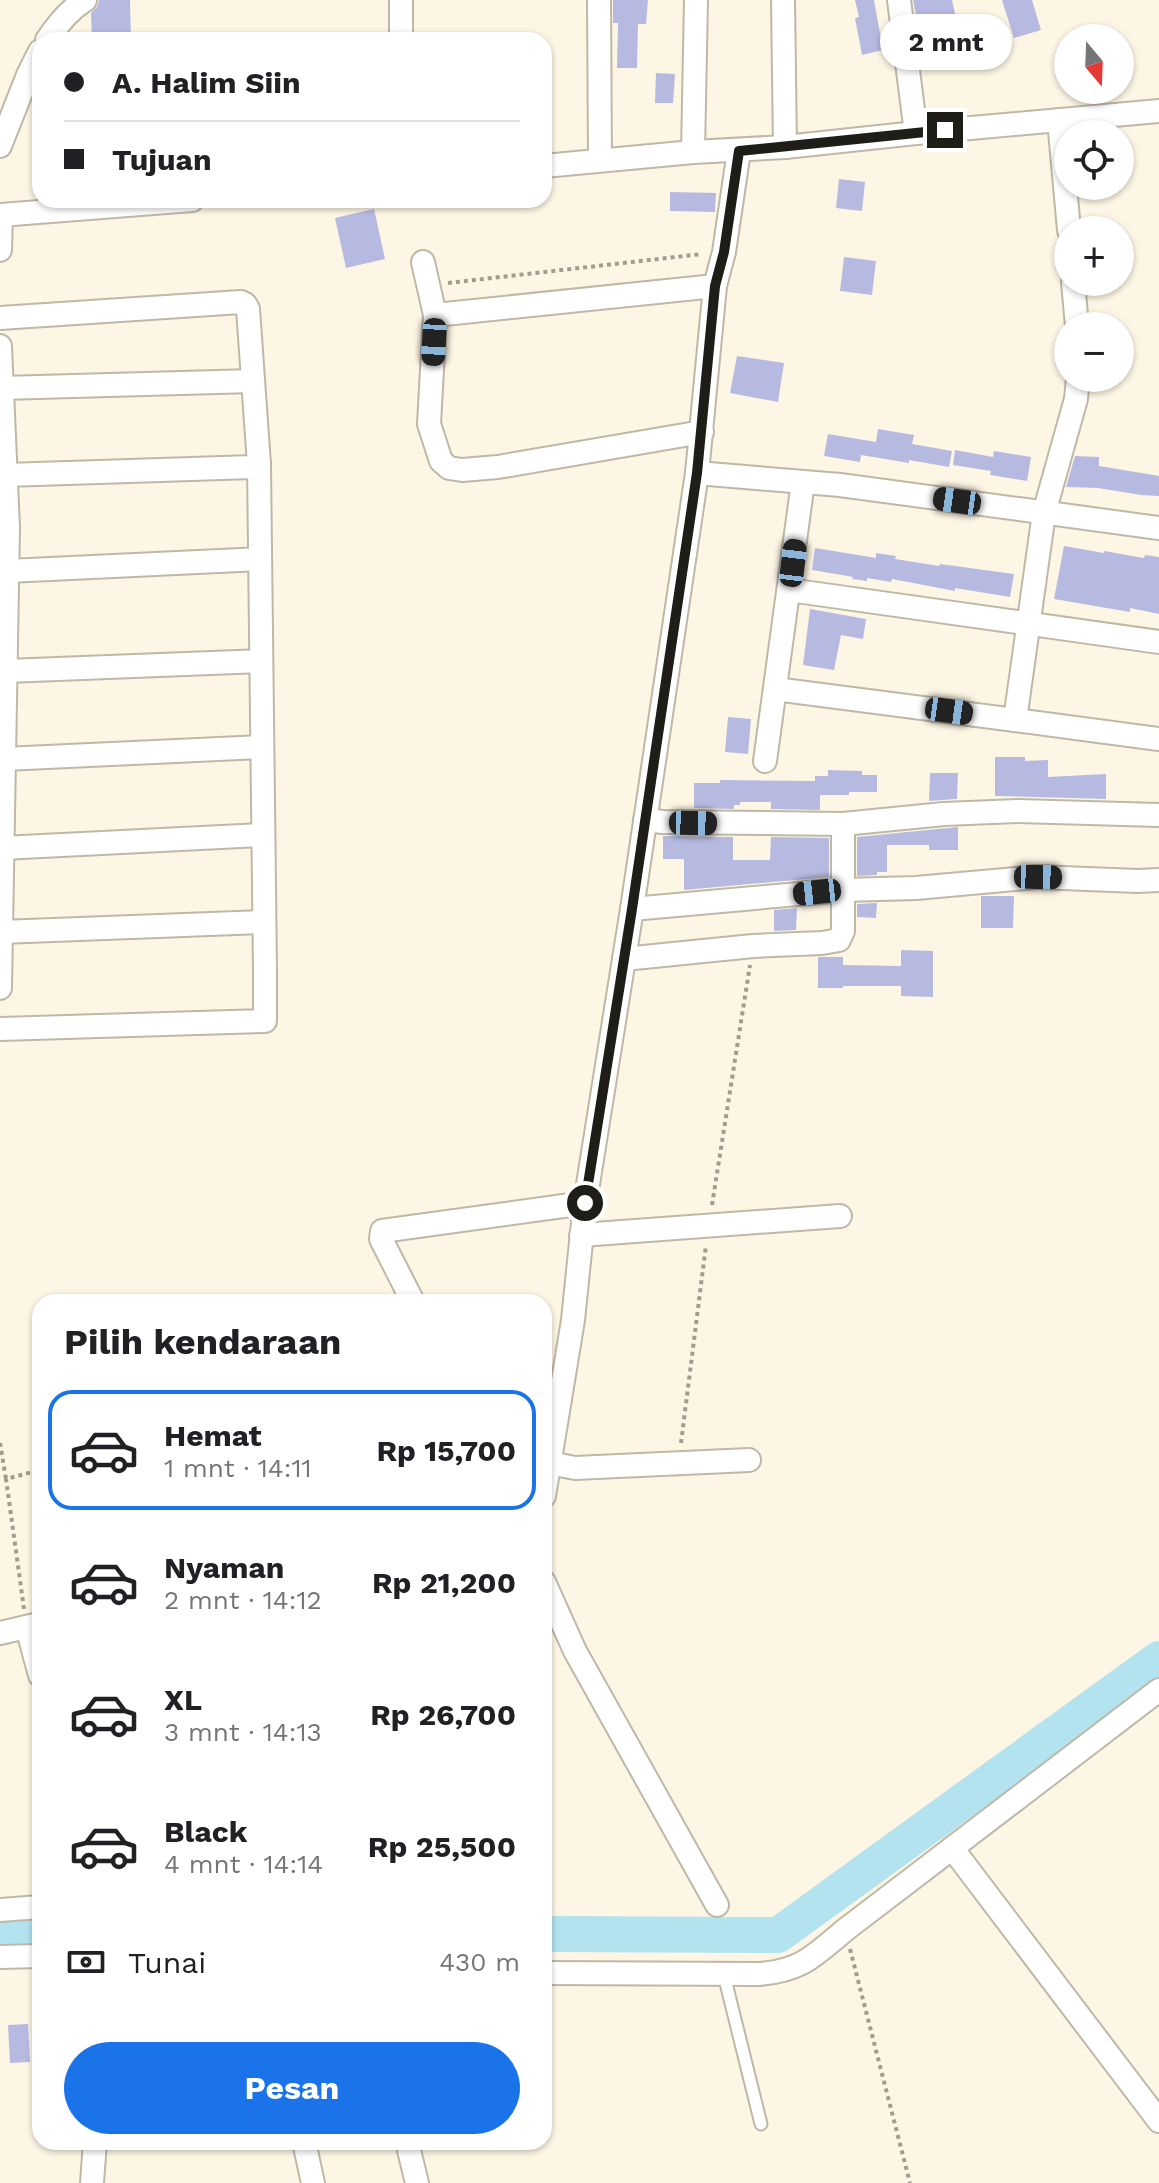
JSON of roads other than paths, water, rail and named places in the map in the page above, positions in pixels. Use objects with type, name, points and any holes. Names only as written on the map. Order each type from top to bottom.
[{"type":"street","points":[[53,32],[85,0]]},
{"type":"street","points":[[401,0],[401,32]]},
{"type":"street","points":[[599,0],[600,160]]},
{"type":"street","points":[[693,152],[696,0]]},
{"type":"street","points":[[783,0],[785,147]]},
{"type":"street","points":[[899,0],[916,133]]},
{"type":"street","points":[[0,146],[32,67]]},
{"type":"street","points":[[1059,120],[1159,111]]},
{"type":"street","points":[[552,165],[785,147],[1054,120]]},
{"type":"street","points":[[552,1483],[562,1466],[585,1203],[697,473],[715,286],[724,252],[739,151]]},
{"type":"street","points":[[0,250],[0,215],[90,208]]},
{"type":"street","points":[[423,262],[435,315],[429,424],[441,461],[449,468],[498,467],[702,432]]},
{"type":"street","points":[[435,315],[715,286]]},
{"type":"street","points":[[0,318],[241,302],[248,309],[259,464],[265,1021],[0,1029]]},
{"type":"street","points":[[0,346],[8,571],[0,988]]},
{"type":"street","points":[[2,388],[253,381]]},
{"type":"street","points":[[1015,720],[1044,513],[1077,392]]},
{"type":"street","points":[[6,475],[209,469],[259,464]]},
{"type":"street","points":[[697,473],[840,485],[1159,528]]},
{"type":"street","points":[[765,761],[803,482]]},
{"type":"street","points":[[8,571],[260,559]]},
{"type":"street","points":[[789,590],[1159,642]]},
{"type":"street","points":[[6,671],[261,661]]},
{"type":"street","points":[[775,689],[1159,739]]},
{"type":"street","points":[[4,759],[262,747]]},
{"type":"street","points":[[645,820],[843,824],[944,814],[1018,811],[1159,815]]},
{"type":"street","points":[[624,959],[839,940],[843,931],[843,824]]},
{"type":"street","points":[[2,848],[263,835]]},
{"type":"street","points":[[632,909],[1038,877],[1159,880]]},
{"type":"street","points":[[1,932],[264,922]]},
{"type":"street","points":[[409,1294],[381,1239],[382,1231],[585,1203]]},
{"type":"street","points":[[581,1235],[840,1216]]},
{"type":"street","points":[[562,1466],[749,1460]]},
{"type":"street","points":[[552,1600],[575,1651],[717,1905]]},
{"type":"street","points":[[0,1633],[32,1625]]},
{"type":"street","points":[[552,1973],[724,1975],[771,1973],[797,1967],[1159,1690]]},
{"type":"street","points":[[952,1848],[1159,2121]]},
{"type":"street","points":[[0,1910],[32,1908]]},
{"type":"street","points":[[0,1957],[32,1956]]},
{"type":"street","points":[[92,2183],[94,2150]]},
{"type":"street","points":[[306,2150],[313,2183]]},
{"type":"street","points":[[409,2150],[417,2183]]},
{"type":"lane","points":[[724,1975],[761,2124]]},
{"type":"waterway","points":[[552,1934],[778,1935],[1159,1659]]},
{"type":"waterway","points":[[0,1939],[32,1937]]}]
